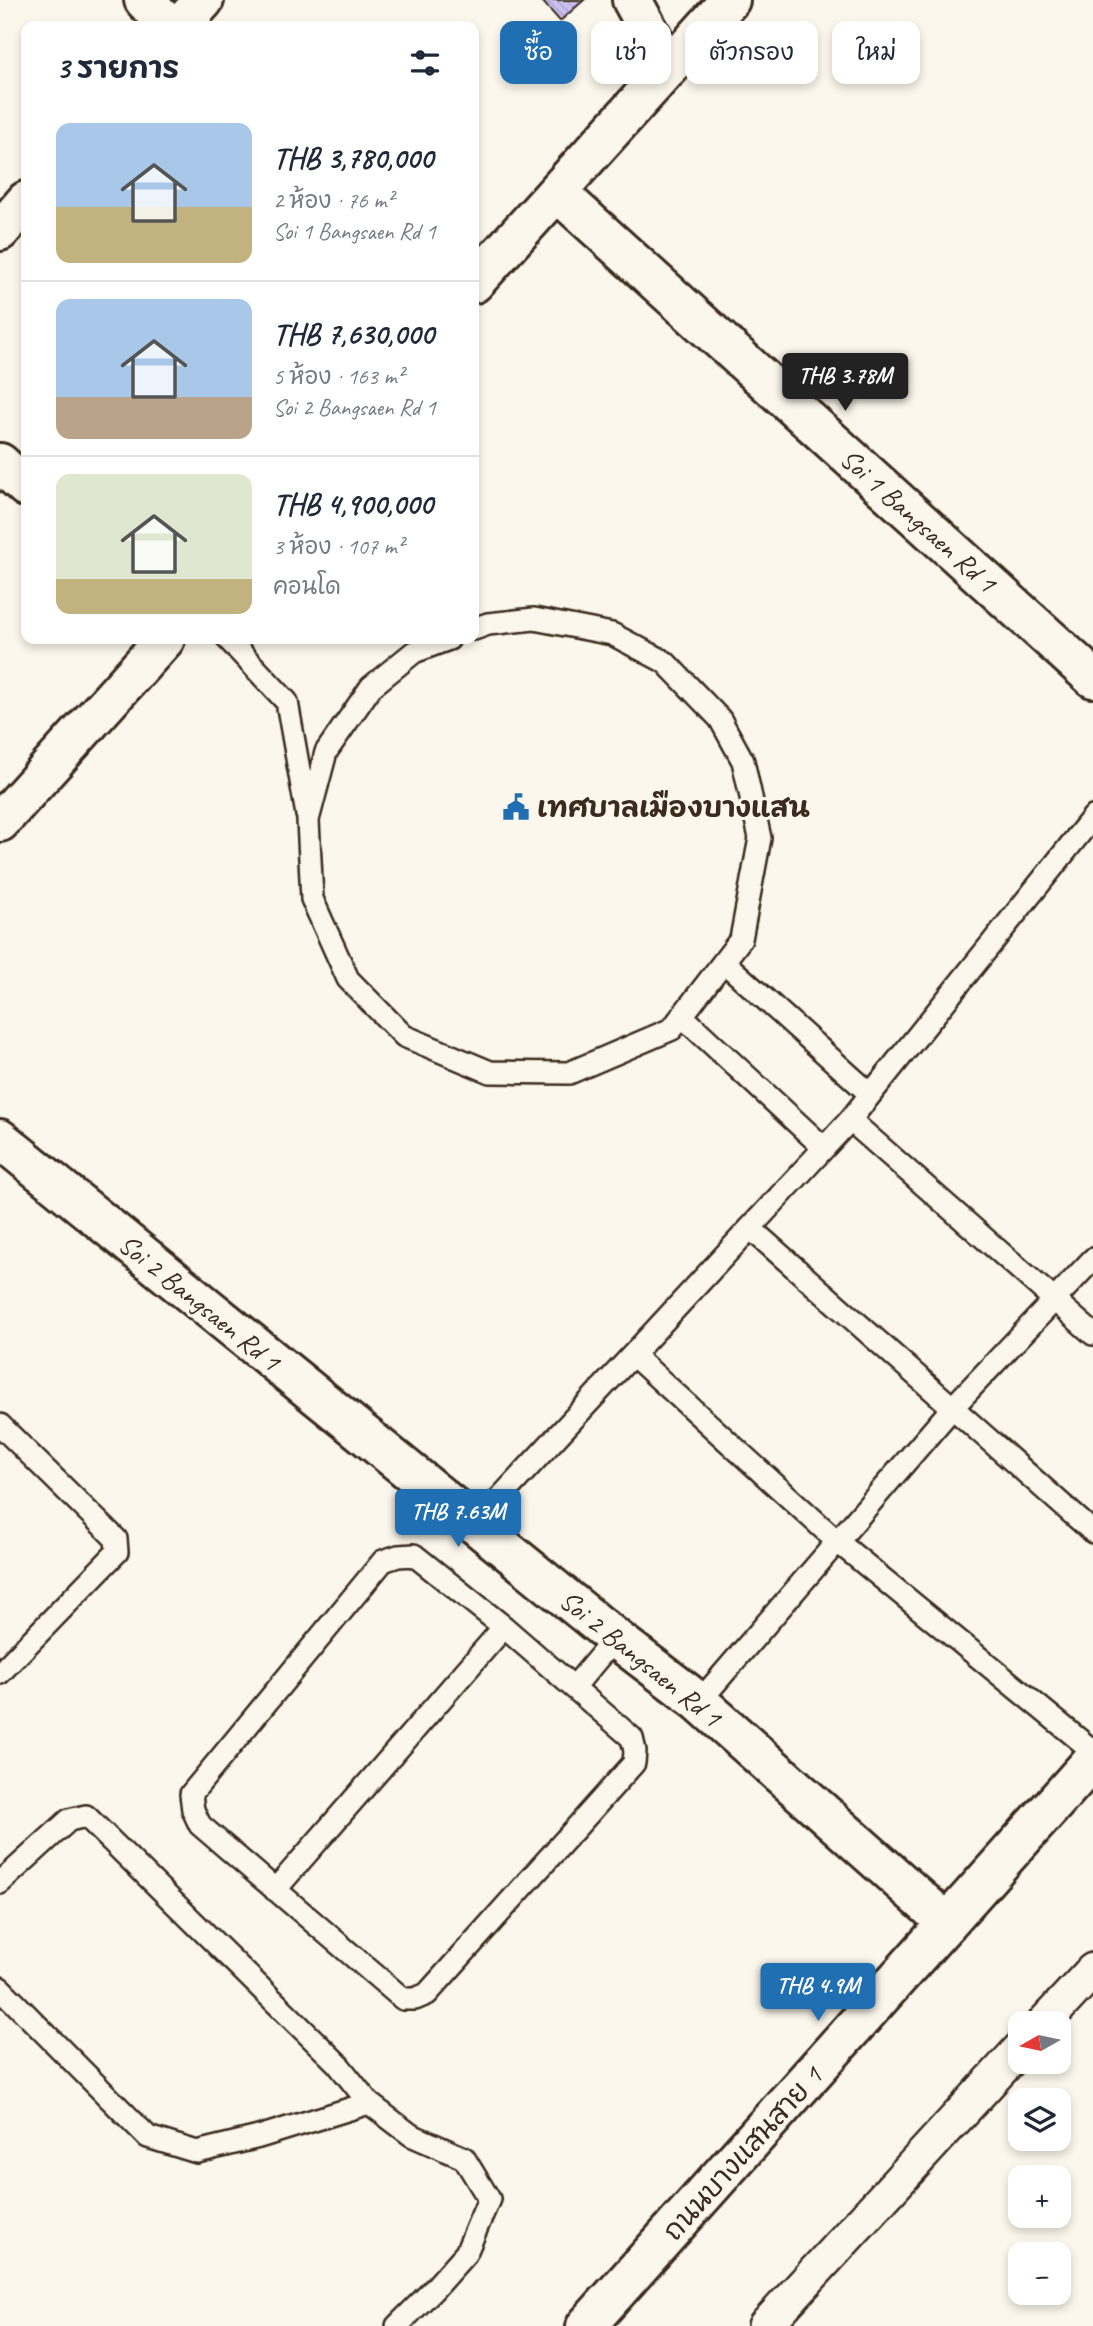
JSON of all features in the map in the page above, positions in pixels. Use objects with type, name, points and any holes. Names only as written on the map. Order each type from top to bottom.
[{"type":"street","points":[[144,0],[192,18]]},
{"type":"street","points":[[632,0],[643,21]]},
{"type":"street","points":[[671,65],[730,0]]},
{"type":"street","points":[[479,271],[558,192],[654,84]]},
{"type":"street","name":"Soi 1 Bangsaen Rd 1","points":[[558,192],[1093,678]]},
{"type":"street","points":[[0,463],[21,482]]},
{"type":"street","points":[[0,822],[160,644]]},
{"type":"street","name":"Soi 2 Bangsaen Rd 1","points":[[0,1139],[615,1638],[698,1702],[947,1923]]},
{"type":"street","name":"ถนนบางแสนสาย 1","points":[[586,2326],[1093,1760]]},
{"type":"street","points":[[1055,2011],[1093,1970]]},
{"type":"street","points":[[765,2326],[1008,2062]]},
{"type":"lane","points":[[233,644],[287,702],[307,820],[312,900],[348,979],[404,1036],[490,1072],[569,1073],[672,1029],[682,1017],[741,939],[760,838],[743,761],[720,719],[665,662],[612,634],[534,619],[479,624]]},
{"type":"lane","points":[[307,820],[326,752],[371,687],[414,652],[436,644]]},
{"type":"lane","points":[[475,1525],[850,1120],[1093,817]]},
{"type":"lane","points":[[724,962],[870,1094]]},
{"type":"lane","points":[[682,1017],[824,1148]]},
{"type":"lane","points":[[850,1120],[1093,1334]]},
{"type":"lane","points":[[750,1228],[1093,1532]]},
{"type":"lane","points":[[698,1702],[953,1407],[1093,1259]]},
{"type":"lane","points":[[633,1355],[838,1542],[1093,1751]]},
{"type":"lane","points":[[0,1425],[116,1539],[117,1552],[0,1673]]},
{"type":"lane","points":[[414,1555],[504,1627],[632,1738],[634,1763],[427,1994],[415,1999],[403,1999],[200,1825],[192,1810],[191,1794],[383,1561],[414,1555]]},
{"type":"lane","points":[[275,1889],[504,1627]]},
{"type":"lane","points":[[573,1687],[615,1638]]},
{"type":"lane","points":[[0,1883],[69,1820],[86,1816],[337,2063],[369,2103],[411,2135],[464,2158],[489,2199],[466,2253],[397,2326]]},
{"type":"lane","points":[[0,1988],[148,2137],[197,2152],[259,2137],[369,2103]]},
{"type":"building","points":[[541,0],[584,0],[560,21]]},
{"type":"place","name":"เทศบาลเมืองบางแสน","points":[[516,807]]}]
